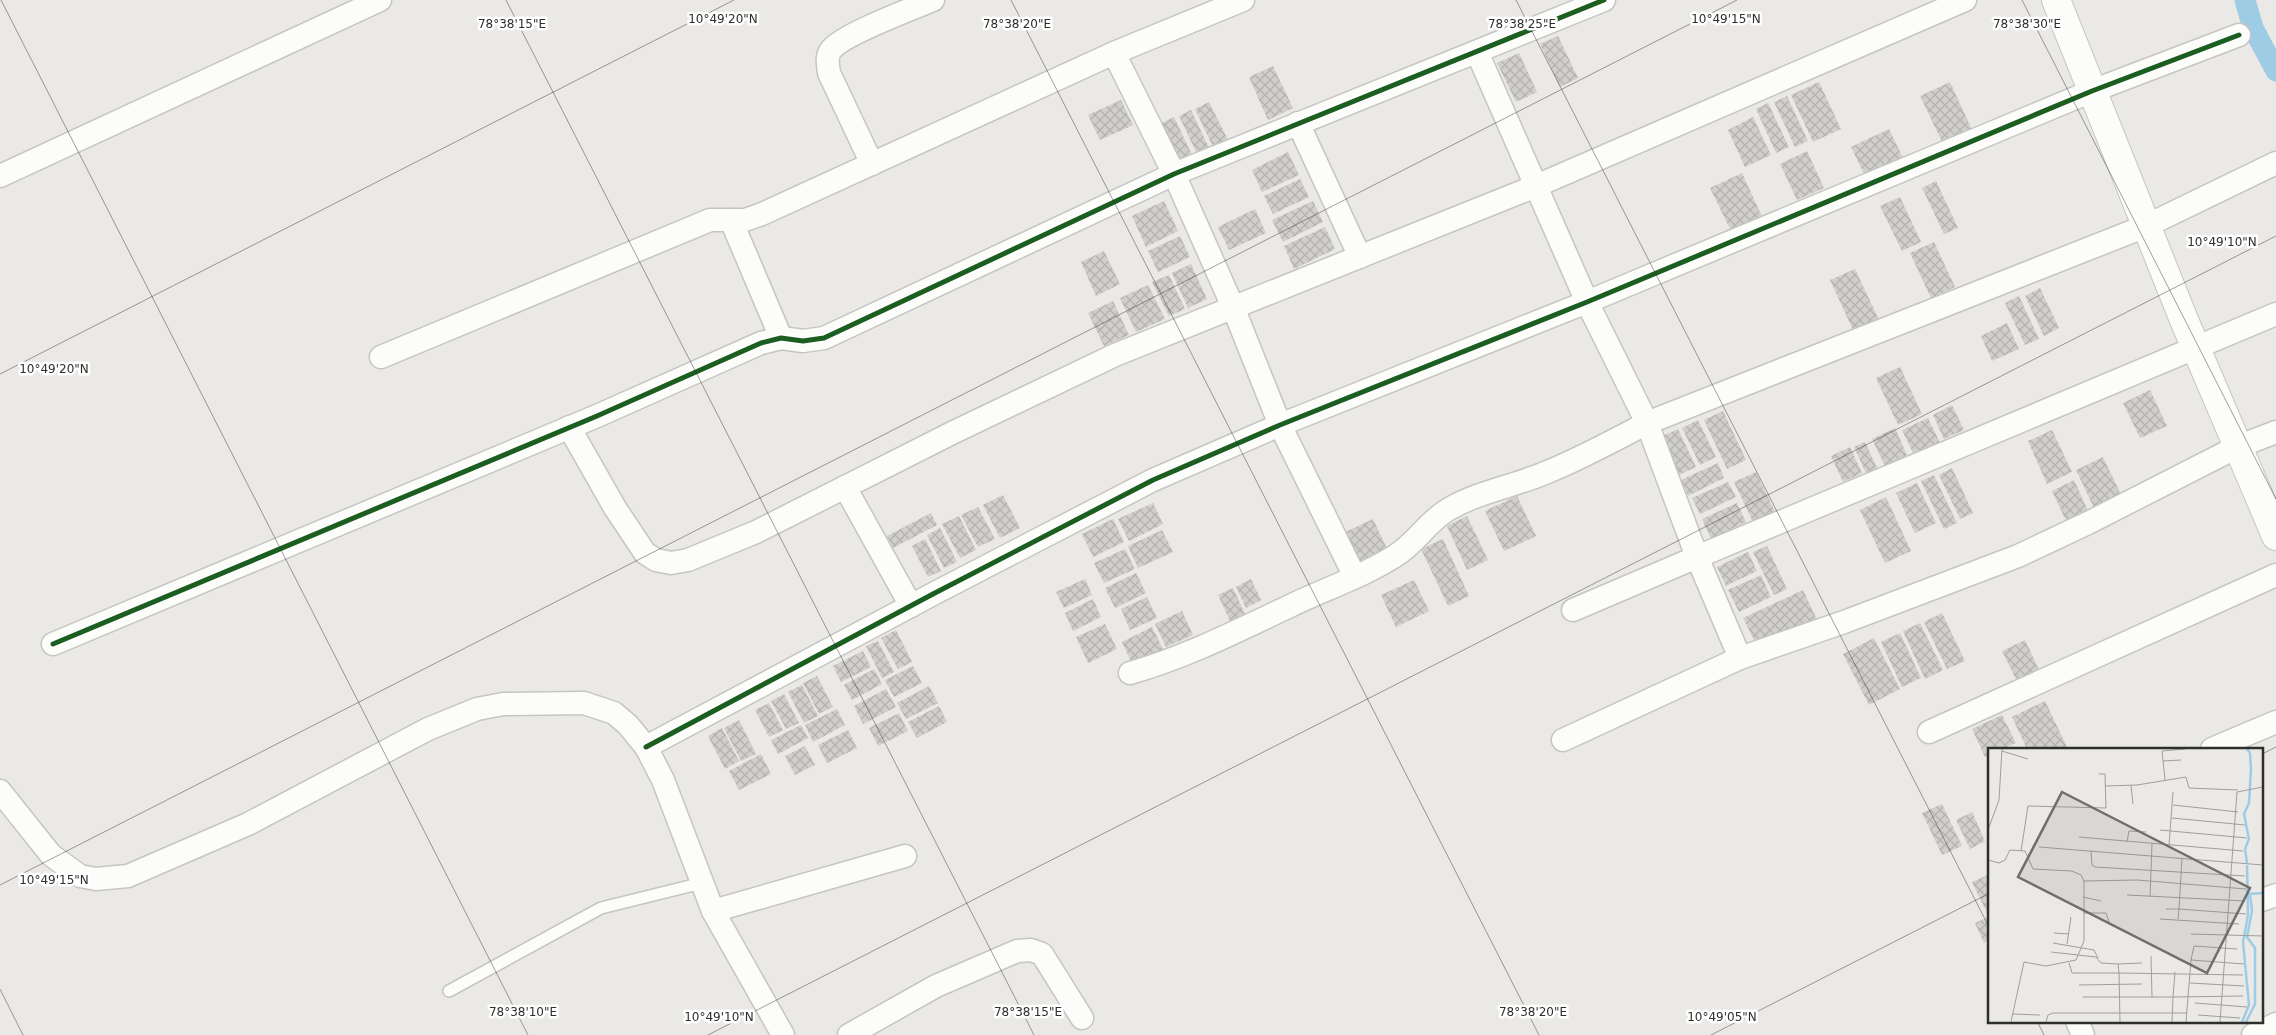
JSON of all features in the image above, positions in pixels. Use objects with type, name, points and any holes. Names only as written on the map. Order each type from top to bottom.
[{"type":"street","points":[[0,176],[380,0]]},
{"type":"street","points":[[872,164],[829,73],[828,59],[831,49],[858,32],[933,0]]},
{"type":"street","points":[[381,357],[710,220],[745,220],[762,214],[1114,53],[1243,0]]},
{"type":"street","points":[[53,644],[570,427],[761,343],[781,338],[804,341],[824,338],[1174,174],[1604,0]]},
{"type":"street","points":[[570,427],[620,515],[645,553],[656,560],[671,563],[688,560],[756,532],[1115,355],[1536,186],[1965,0]]},
{"type":"street","points":[[2056,0],[2195,347],[2276,536]]},
{"type":"street","points":[[646,747],[911,606],[1154,480],[1280,425],[1587,302],[2092,91],[2238,35]]},
{"type":"street","points":[[1477,52],[1587,302],[1647,423],[1697,557],[1740,658]]},
{"type":"street","points":[[1114,53],[1174,174],[1234,307],[1280,425],[1355,576]]},
{"type":"street","points":[[1298,123],[1360,257]]},
{"type":"street","points":[[1130,673],[1156,666],[1221,640],[1398,554],[1429,523],[1449,509],[1465,501],[1547,472],[1606,445],[1647,423],[2146,226],[2276,163]]},
{"type":"street","points":[[731,220],[781,338]]},
{"type":"street","points":[[1573,610],[2276,314]]},
{"type":"street","points":[[1563,740],[1740,658],[1844,622],[2018,556],[2088,523],[2237,447],[2276,432]]},
{"type":"street","points":[[846,487],[911,606]]},
{"type":"street","points":[[1929,732],[2276,576]]},
{"type":"street","points":[[0,791],[51,854],[80,876],[96,879],[128,876],[248,824],[428,729],[478,710],[503,704],[584,704],[614,713],[628,725],[646,747],[663,780],[713,911],[783,1035]]},
{"type":"street","points":[[2214,748],[2276,722]]},
{"type":"street","points":[[713,911],[905,856]]},
{"type":"street","points":[[2264,899],[2276,895]]},
{"type":"street","points":[[849,1035],[936,986],[1017,951],[1031,950],[1042,954],[1082,1018]]},
{"type":"street","points":[[2078,1022],[2084,1035]]},
{"type":"street","points":[[2253,1035],[2276,1024]]},
{"type":"lane","points":[[448,991],[602,908],[702,883]]},
{"type":"building","points":[[1558,36],[1578,78],[1560,87],[1540,44]]},
{"type":"building","points":[[1519,53],[1537,92],[1516,102],[1497,63]]},
{"type":"building","points":[[1273,66],[1293,108],[1268,120],[1249,77]]},
{"type":"building","points":[[1819,82],[1841,129],[1813,142],[1791,95]]},
{"type":"building","points":[[1950,82],[1973,132],[1944,146],[1920,96]]},
{"type":"building","points":[[1787,96],[1808,141],[1795,147],[1774,102]]},
{"type":"building","points":[[1121,100],[1133,125],[1100,140],[1088,115]]},
{"type":"building","points":[[1209,102],[1229,142],[1214,149],[1195,109]]},
{"type":"building","points":[[1768,103],[1789,147],[1776,153],[1756,109]]},
{"type":"building","points":[[1191,110],[1210,150],[1198,156],[1179,116]]},
{"type":"building","points":[[1174,117],[1193,157],[1179,163],[1160,124]]},
{"type":"building","points":[[1753,117],[1771,155],[1745,167],[1728,130]]},
{"type":"building","points":[[1889,129],[1903,158],[1865,176],[1851,147]]},
{"type":"building","points":[[1807,151],[1824,188],[1797,200],[1780,164]]},
{"type":"building","points":[[1288,152],[1299,175],[1262,192],[1252,170]]},
{"type":"building","points":[[1742,173],[1764,221],[1733,235],[1710,188]]},
{"type":"building","points":[[1300,179],[1309,197],[1273,214],[1264,196]]},
{"type":"building","points":[[1936,181],[1958,228],[1944,234],[1922,188]]},
{"type":"building","points":[[1900,197],[1921,242],[1902,251],[1880,206]]},
{"type":"building","points":[[1164,201],[1178,231],[1146,247],[1132,216]]},
{"type":"building","points":[[1313,201],[1323,222],[1283,242],[1272,220]]},
{"type":"building","points":[[1255,209],[1266,233],[1229,250],[1218,227]]},
{"type":"building","points":[[1325,227],[1335,249],[1294,269],[1284,246]]},
{"type":"building","points":[[1180,236],[1190,257],[1158,272],[1148,251]]},
{"type":"building","points":[[1934,242],[1955,287],[1931,298],[1910,253]]},
{"type":"building","points":[[1104,251],[1120,284],[1096,296],[1081,262]]},
{"type":"building","points":[[1191,264],[1207,299],[1188,308],[1172,273]]},
{"type":"building","points":[[1855,269],[1879,320],[1854,332],[1830,280]]},
{"type":"building","points":[[1169,275],[1185,309],[1169,316],[1152,282]]},
{"type":"building","points":[[1148,285],[1165,319],[1136,332],[1120,298]]},
{"type":"building","points":[[2040,288],[2059,328],[2044,336],[2025,296]]},
{"type":"building","points":[[2019,296],[2039,339],[2025,345],[2005,303]]},
{"type":"building","points":[[1113,301],[1129,335],[1104,346],[1088,313]]},
{"type":"building","points":[[2007,323],[2019,349],[1992,361],[1981,336]]},
{"type":"building","points":[[1900,367],[1922,414],[1898,425],[1876,378]]},
{"type":"building","points":[[2150,390],[2167,426],[2140,438],[2123,403]]},
{"type":"building","points":[[1952,405],[1964,430],[1944,439],[1933,415]]},
{"type":"building","points":[[1723,411],[1746,460],[1727,469],[1704,420]]},
{"type":"building","points":[[1928,418],[1940,443],[1914,455],[1902,430]]},
{"type":"building","points":[[1698,420],[1716,457],[1700,465],[1682,428]]},
{"type":"building","points":[[1895,428],[1907,455],[1885,466],[1872,439]]},
{"type":"building","points":[[1678,429],[1696,467],[1679,475],[1660,437]]},
{"type":"building","points":[[2052,430],[2072,472],[2047,484],[2028,441]]},
{"type":"building","points":[[1865,442],[1877,468],[1866,473],[1854,447]]},
{"type":"building","points":[[1850,447],[1862,473],[1843,482],[1831,456]]},
{"type":"building","points":[[2103,457],[2123,499],[2096,512],[2076,470]]},
{"type":"building","points":[[1718,463],[1724,478],[1688,496],[1681,480]]},
{"type":"building","points":[[1952,468],[1973,513],[1960,519],[1939,475]]},
{"type":"building","points":[[1756,472],[1775,512],[1753,522],[1734,482]]},
{"type":"building","points":[[1934,475],[1957,523],[1944,529],[1921,481]]},
{"type":"building","points":[[2074,480],[2089,513],[2067,523],[2052,491]]},
{"type":"building","points":[[1728,482],[1736,497],[1700,514],[1692,498]]},
{"type":"building","points":[[1917,483],[1936,523],[1915,533],[1896,493]]},
{"type":"building","points":[[1003,495],[1020,528],[1000,538],[983,505]]},
{"type":"building","points":[[1517,496],[1536,536],[1504,551],[1485,511]]},
{"type":"building","points":[[1886,497],[1911,551],[1885,563],[1860,510]]},
{"type":"building","points":[[1153,503],[1163,524],[1129,541],[1118,519]]},
{"type":"building","points":[[1737,503],[1746,522],[1711,539],[1702,519]]},
{"type":"building","points":[[978,507],[995,539],[978,547],[961,515]]},
{"type":"building","points":[[931,513],[937,525],[893,548],[887,536]]},
{"type":"building","points":[[959,516],[976,550],[960,558],[942,524]]},
{"type":"building","points":[[1467,516],[1488,560],[1467,570],[1447,526]]},
{"type":"building","points":[[1113,519],[1124,542],[1093,557],[1082,534]]},
{"type":"building","points":[[1373,519],[1389,553],[1357,568],[1341,534]]},
{"type":"building","points":[[940,528],[957,562],[944,568],[927,535]]},
{"type":"building","points":[[1162,530],[1173,552],[1138,568],[1128,546]]},
{"type":"building","points":[[925,539],[941,571],[928,577],[912,546]]},
{"type":"building","points":[[1443,539],[1469,596],[1448,606],[1421,549]]},
{"type":"building","points":[[1767,546],[1787,589],[1774,595],[1753,552]]},
{"type":"building","points":[[1125,549],[1135,569],[1104,583],[1094,563]]},
{"type":"building","points":[[1748,552],[1757,571],[1726,586],[1717,567]]},
{"type":"building","points":[[1136,573],[1146,593],[1115,608],[1105,588]]},
{"type":"building","points":[[1761,575],[1771,597],[1739,612],[1728,590]]},
{"type":"building","points":[[1085,579],[1092,595],[1064,608],[1056,592]]},
{"type":"building","points":[[1251,579],[1261,600],[1246,608],[1236,587]]},
{"type":"building","points":[[1414,580],[1429,611],[1396,627],[1381,595]]},
{"type":"building","points":[[1233,588],[1245,614],[1230,621],[1218,595]]},
{"type":"building","points":[[1803,590],[1818,622],[1759,650],[1743,618]]},
{"type":"building","points":[[1147,597],[1157,618],[1130,630],[1121,609]]},
{"type":"building","points":[[1093,599],[1101,617],[1073,631],[1065,613]]},
{"type":"building","points":[[1182,611],[1193,635],[1166,647],[1155,624]]},
{"type":"building","points":[[1942,613],[1965,661],[1947,669],[1924,622]]},
{"type":"building","points":[[1920,623],[1943,670],[1925,679],[1903,631]]},
{"type":"building","points":[[1105,624],[1117,649],[1088,663],[1076,637]]},
{"type":"building","points":[[1152,627],[1165,653],[1134,668],[1122,642]]},
{"type":"building","points":[[896,630],[912,662],[898,669],[881,638]]},
{"type":"building","points":[[1900,633],[1921,678],[1902,687],[1881,642]]},
{"type":"building","points":[[1874,638],[1900,689],[1869,705],[1843,654]]},
{"type":"building","points":[[2025,640],[2039,670],[2017,681],[2002,651]]},
{"type":"building","points":[[878,641],[894,672],[882,678],[866,646]]},
{"type":"building","points":[[863,651],[871,667],[841,682],[833,666]]},
{"type":"building","points":[[913,666],[922,683],[894,697],[885,680]]},
{"type":"building","points":[[874,669],[882,684],[852,700],[844,685]]},
{"type":"building","points":[[817,676],[833,707],[819,714],[803,683]]},
{"type":"building","points":[[802,685],[818,716],[804,723],[788,692]]},
{"type":"building","points":[[929,686],[938,703],[906,719],[897,703]]},
{"type":"building","points":[[886,689],[896,707],[863,724],[854,706]]},
{"type":"building","points":[[784,694],[799,723],[786,729],[771,701]]},
{"type":"building","points":[[2045,701],[2068,748],[2027,748],[2012,717]]},
{"type":"building","points":[[769,703],[783,730],[769,737],[755,710]]},
{"type":"building","points":[[939,706],[947,722],[917,738],[908,722]]},
{"type":"building","points":[[837,709],[845,725],[813,742],[805,725]]},
{"type":"building","points":[[899,713],[908,731],[878,746],[869,728]]},
{"type":"building","points":[[2002,715],[2016,743],[2005,748],[1988,748],[1988,756],[1985,757],[1972,729]]},
{"type":"building","points":[[739,720],[756,754],[741,761],[724,728]]},
{"type":"building","points":[[801,725],[808,738],[778,754],[771,740]]},
{"type":"building","points":[[722,728],[739,761],[725,769],[708,736]]},
{"type":"building","points":[[848,730],[857,748],[827,763],[818,745]]},
{"type":"building","points":[[805,746],[815,765],[795,775],[785,756]]},
{"type":"building","points":[[761,754],[771,774],[739,790],[729,771]]},
{"type":"building","points":[[1942,804],[1962,846],[1942,855],[1922,813]]},
{"type":"building","points":[[1972,812],[1985,841],[1970,849],[1956,820]]},
{"type":"building","points":[[1988,875],[1988,915],[1972,882]]},
{"type":"building","points":[[1988,917],[1988,941],[1984,943],[1975,923]]},
{"type":"waterway","points":[[2245,0],[2253,28],[2276,71]]},
{"type":"cycle path","points":[[53,644],[597,416],[761,343],[781,338],[803,341],[824,338],[1174,174],[1604,0]]},
{"type":"cycle path","points":[[646,747],[933,594],[1153,480],[1280,425],[1587,302],[2092,91],[2239,35]]}]
